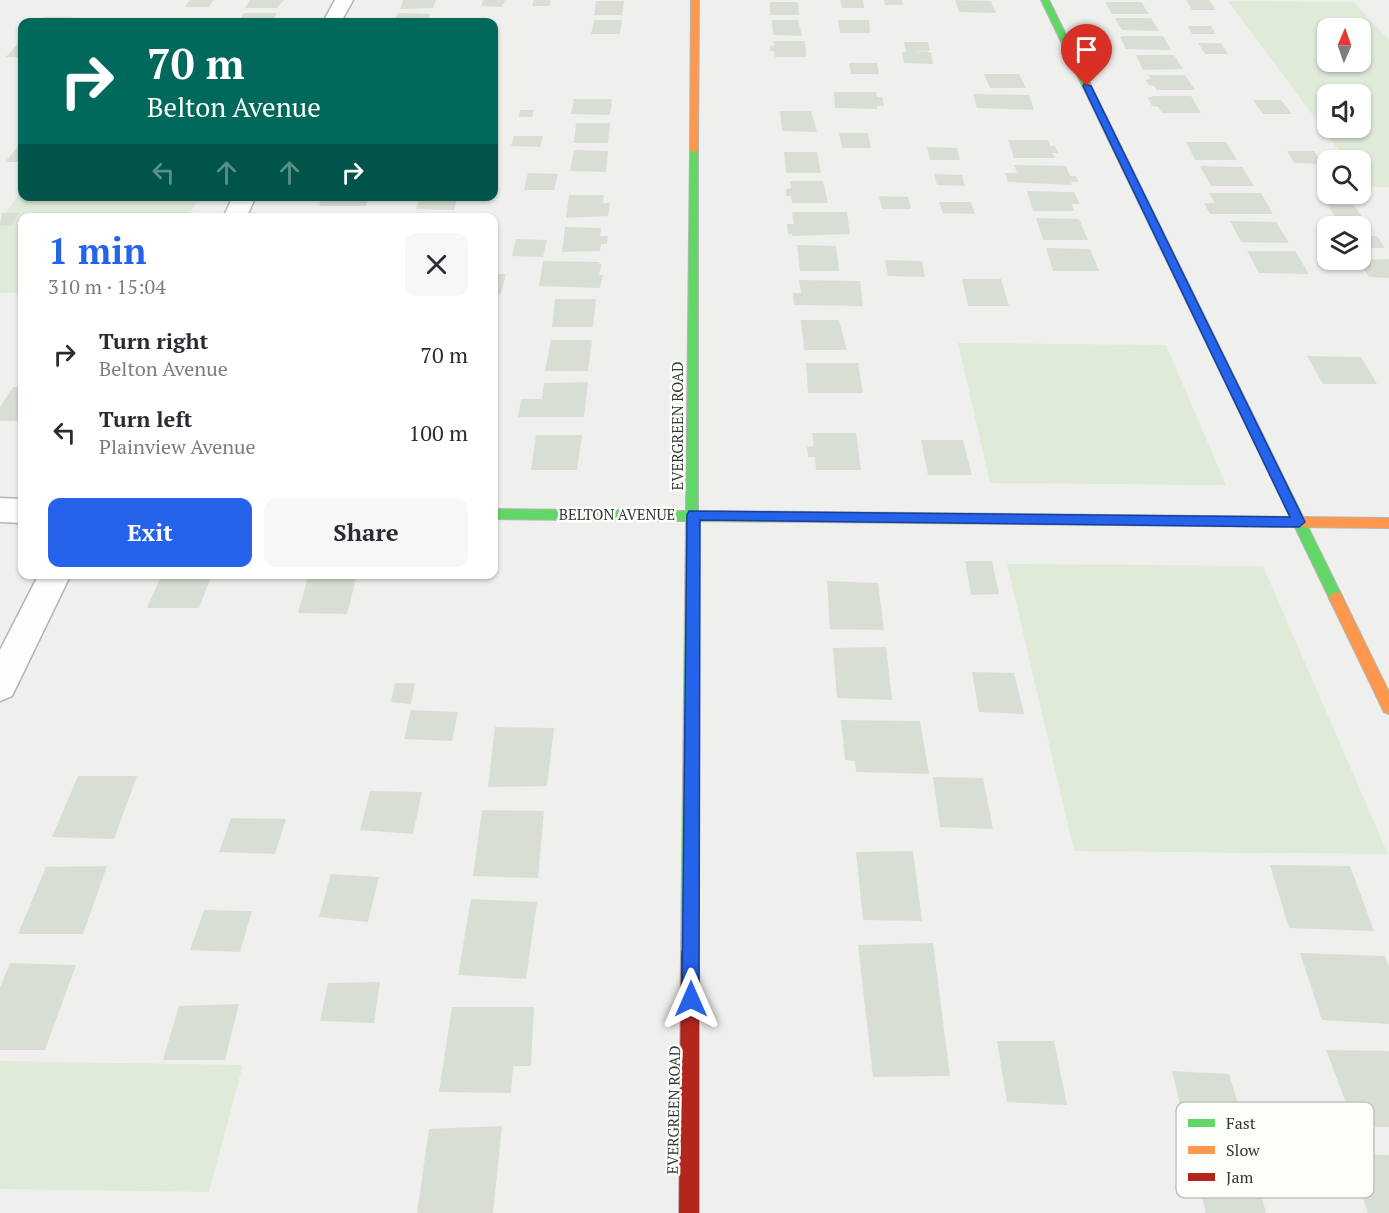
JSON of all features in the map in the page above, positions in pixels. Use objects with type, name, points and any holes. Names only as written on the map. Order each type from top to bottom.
[{"type":"street","points":[[334,18],[344,0]]},
{"type":"street","name":"EVERGREEN ROAD","points":[[689,1213],[695,0]]},
{"type":"street","points":[[1045,0],[1389,707]]},
{"type":"street","points":[[0,510],[18,511]]},
{"type":"street","name":"BELTON AVENUE","points":[[498,513],[1389,523]]},
{"type":"street","points":[[0,685],[53,579]]},
{"type":"green space","points":[[1228,1],[1354,2],[1369,18],[1317,18],[1317,72],[1371,72],[1371,20],[1389,40],[1389,187],[1371,187],[1371,150],[1339,150],[1330,138],[1371,138],[1371,84],[1317,84],[1317,121]]},
{"type":"green space","points":[[18,195],[18,201],[198,201],[190,213],[18,213],[18,293],[0,293],[0,220]]},
{"type":"green space","points":[[958,343],[1166,345],[1226,485],[990,483]]},
{"type":"green space","points":[[1007,564],[1263,566],[1388,854],[1074,851]]},
{"type":"green space","points":[[0,1061],[243,1065],[209,1192],[0,1189]]},
{"type":"building","points":[[190,0],[214,0],[209,7],[185,7]]},
{"type":"building","points":[[250,0],[284,0],[277,8],[245,8]]},
{"type":"building","points":[[403,0],[436,0],[433,8],[400,9]]},
{"type":"building","points":[[483,0],[505,0],[502,7],[481,6]]},
{"type":"building","points":[[534,0],[551,0],[549,6],[532,6]]},
{"type":"building","points":[[840,0],[863,0],[864,8],[842,8]]},
{"type":"building","points":[[884,0],[902,0],[903,5],[885,5]]},
{"type":"building","points":[[955,0],[991,1],[996,13],[959,12]]},
{"type":"building","points":[[1186,0],[1209,0],[1216,10],[1192,10]]},
{"type":"building","points":[[596,1],[624,1],[622,15],[594,15]]},
{"type":"building","points":[[770,2],[798,2],[799,15],[770,15]]},
{"type":"building","points":[[1105,2],[1141,2],[1149,14],[1112,14]]},
{"type":"building","points":[[244,13],[277,13],[274,18],[241,18]]},
{"type":"building","points":[[398,13],[430,14],[428,18],[395,18]]},
{"type":"building","points":[[44,17],[73,17],[72,18]]},
{"type":"building","points":[[1115,18],[1151,18],[1159,31],[1122,30]]},
{"type":"building","points":[[594,20],[622,20],[620,34],[591,34]]},
{"type":"building","points":[[772,20],[798,20],[802,36],[773,35]]},
{"type":"building","points":[[838,20],[869,20],[870,33],[840,33]]},
{"type":"building","points":[[1188,26],[1211,26],[1216,34],[1192,34]]},
{"type":"building","points":[[1163,36],[1171,50],[1126,49],[1120,37]]},
{"type":"building","points":[[773,41],[805,41],[806,57],[775,57],[774,51],[770,51],[770,46],[774,46]]},
{"type":"building","points":[[904,42],[928,42],[930,51],[912,52],[931,52],[933,64],[904,63],[902,52],[906,52]]},
{"type":"building","points":[[18,43],[18,57],[6,57]]},
{"type":"building","points":[[1198,43],[1221,43],[1228,54],[1205,54]]},
{"type":"building","points":[[1136,55],[1174,55],[1183,69],[1143,70]]},
{"type":"building","points":[[849,63],[877,63],[879,74],[851,74]]},
{"type":"building","points":[[984,74],[1019,74],[1026,88],[990,88]]},
{"type":"building","points":[[1148,75],[1185,75],[1195,90],[1157,90],[1145,80],[1151,79]]},
{"type":"building","points":[[834,92],[876,92],[877,97],[882,97],[884,106],[877,106],[877,109],[835,108]]},
{"type":"building","points":[[973,94],[1029,95],[1034,110],[977,108]]},
{"type":"building","points":[[1191,96],[1201,113],[1162,113],[1158,107],[1152,106],[1148,98]]},
{"type":"building","points":[[574,99],[612,99],[610,115],[571,114]]},
{"type":"building","points":[[1253,100],[1281,100],[1292,114],[1263,114]]},
{"type":"building","points":[[520,110],[534,110],[532,117],[519,117]]},
{"type":"building","points":[[780,111],[811,111],[817,132],[782,131]]},
{"type":"building","points":[[576,123],[610,123],[608,143],[574,143]]},
{"type":"building","points":[[839,133],[868,133],[871,148],[842,148]]},
{"type":"building","points":[[514,136],[543,136],[540,147],[511,146]]},
{"type":"building","points":[[1008,140],[1048,140],[1050,146],[1055,146],[1058,153],[1052,153],[1055,158],[1014,158]]},
{"type":"building","points":[[1186,142],[1226,142],[1237,160],[1195,160]]},
{"type":"building","points":[[18,147],[18,162],[5,162]]},
{"type":"building","points":[[927,147],[957,148],[960,160],[930,160]]},
{"type":"building","points":[[574,150],[608,151],[606,172],[570,171]]},
{"type":"building","points":[[1287,151],[1314,151],[1317,156],[1317,164],[1294,163]]},
{"type":"building","points":[[784,152],[817,152],[821,173],[786,173]]},
{"type":"building","points":[[1014,165],[1066,166],[1070,176],[1076,176],[1079,182],[1071,182],[1072,185],[1008,182],[1005,173],[1017,173]]},
{"type":"building","points":[[1200,166],[1242,167],[1254,186],[1211,186]]},
{"type":"building","points":[[528,173],[558,174],[554,190],[524,190]]},
{"type":"building","points":[[934,174],[962,175],[965,186],[937,185]]},
{"type":"building","points":[[790,181],[823,181],[828,203],[792,203],[791,196],[786,196],[786,189],[791,188]]},
{"type":"building","points":[[1027,191],[1074,192],[1080,204],[1072,204],[1074,211],[1033,211]]},
{"type":"building","points":[[1209,193],[1261,193],[1273,214],[1210,214],[1204,203],[1215,203]]},
{"type":"building","points":[[569,195],[604,195],[603,203],[610,203],[608,216],[566,218]]},
{"type":"building","points":[[879,196],[908,197],[911,209],[882,209]]},
{"type":"building","points":[[320,201],[368,201],[366,206],[319,206]]},
{"type":"building","points":[[418,201],[457,201],[454,210],[416,209]]},
{"type":"building","points":[[939,202],[971,202],[975,214],[943,213]]},
{"type":"building","points":[[1327,204],[1354,205],[1362,216],[1334,216]]},
{"type":"building","points":[[792,212],[847,212],[850,234],[792,236],[788,234],[787,224],[794,224]]},
{"type":"building","points":[[2,213],[18,213],[11,226],[0,225]]},
{"type":"building","points":[[1036,218],[1079,219],[1088,240],[1043,240]]},
{"type":"building","points":[[1230,221],[1276,222],[1289,243],[1241,242]]},
{"type":"building","points":[[565,227],[601,228],[600,236],[608,236],[607,244],[601,244],[600,251],[562,252]]},
{"type":"building","points":[[1371,236],[1377,236],[1385,248],[1371,248]]},
{"type":"building","points":[[516,239],[547,240],[543,257],[512,256]]},
{"type":"building","points":[[797,245],[836,246],[839,271],[800,271]]},
{"type":"building","points":[[1046,248],[1090,249],[1099,271],[1053,271]]},
{"type":"building","points":[[1247,251],[1295,251],[1309,274],[1259,273]]},
{"type":"building","points":[[1389,259],[1389,278],[1369,277],[1364,270],[1371,270],[1371,260]]},
{"type":"building","points":[[885,260],[922,261],[925,277],[888,276]]},
{"type":"building","points":[[543,261],[600,262],[599,264],[602,264],[599,275],[603,275],[600,288],[539,286]]},
{"type":"building","points":[[498,274],[506,274],[501,294],[498,294]]},
{"type":"building","points":[[962,279],[1001,279],[1009,306],[968,306]]},
{"type":"building","points":[[799,280],[860,281],[863,306],[794,305],[793,293],[801,293]]},
{"type":"building","points":[[555,299],[596,299],[593,327],[552,327]]},
{"type":"building","points":[[801,320],[839,320],[847,350],[804,350]]},
{"type":"building","points":[[551,340],[592,340],[588,371],[545,371]]},
{"type":"building","points":[[1307,356],[1361,357],[1377,384],[1323,384]]},
{"type":"building","points":[[806,363],[858,363],[863,393],[808,393]]},
{"type":"building","points":[[588,382],[584,417],[518,417],[521,399],[542,399],[544,383]]},
{"type":"building","points":[[13,387],[18,387],[18,421],[0,421],[0,407]]},
{"type":"building","points":[[812,433],[856,433],[861,470],[816,470],[815,457],[808,457],[807,447],[814,446]]},
{"type":"building","points":[[536,435],[582,435],[577,470],[531,470]]},
{"type":"building","points":[[921,440],[963,440],[972,475],[928,475]]},
{"type":"building","points":[[965,561],[992,561],[999,594],[971,595]]},
{"type":"building","points":[[160,579],[210,579],[199,608],[147,608]]},
{"type":"building","points":[[307,579],[356,579],[347,614],[298,613]]},
{"type":"building","points":[[827,581],[878,583],[884,630],[830,629]]},
{"type":"building","points":[[886,647],[892,700],[837,698],[833,648]]},
{"type":"building","points":[[972,672],[1014,673],[1024,714],[979,712]]},
{"type":"building","points":[[395,683],[415,683],[411,704],[391,702]]},
{"type":"building","points":[[411,710],[458,712],[452,741],[404,739]]},
{"type":"building","points":[[841,720],[920,721],[929,774],[856,772],[855,761],[845,760]]},
{"type":"building","points":[[495,727],[554,728],[547,786],[488,787]]},
{"type":"building","points":[[78,776],[137,776],[114,839],[52,837]]},
{"type":"building","points":[[933,777],[983,778],[993,829],[940,827]]},
{"type":"building","points":[[370,791],[422,792],[413,834],[360,830]]},
{"type":"building","points":[[482,810],[544,811],[538,878],[473,876]]},
{"type":"building","points":[[231,818],[286,819],[275,854],[219,852]]},
{"type":"building","points":[[913,851],[922,921],[863,920],[856,852]]},
{"type":"building","points":[[1270,865],[1350,866],[1374,931],[1289,928]]},
{"type":"building","points":[[107,866],[83,934],[18,934],[46,867]]},
{"type":"building","points":[[331,874],[379,877],[368,922],[319,917]]},
{"type":"building","points":[[471,899],[537,902],[526,979],[458,975]]},
{"type":"building","points":[[204,910],[252,911],[240,952],[190,950]]},
{"type":"building","points":[[933,943],[950,1076],[873,1077],[858,945]]},
{"type":"building","points":[[1300,953],[1385,956],[1389,967],[1389,1024],[1322,1020]]},
{"type":"building","points":[[10,963],[76,965],[45,1050],[0,1050],[0,988]]},
{"type":"building","points":[[380,982],[374,1023],[320,1021],[328,983]]},
{"type":"building","points":[[239,1004],[225,1060],[163,1060],[179,1006]]},
{"type":"building","points":[[452,1007],[534,1007],[531,1066],[513,1066],[511,1093],[439,1092]]},
{"type":"building","points":[[997,1041],[1054,1041],[1067,1105],[1007,1102]]},
{"type":"building","points":[[1326,1050],[1389,1051],[1389,1127],[1374,1127],[1374,1102],[1346,1102]]},
{"type":"building","points":[[1172,1071],[1229,1074],[1238,1102],[1179,1102]]},
{"type":"building","points":[[502,1126],[493,1213],[417,1213],[429,1129]]},
{"type":"building","points":[[1374,1155],[1389,1155],[1389,1213],[1368,1213],[1363,1198],[1374,1198]]},
{"type":"building","points":[[1202,1198],[1262,1198],[1266,1213],[1206,1213]]},
{"type":"traffic: fast","points":[[1045,0],[1336,598]]},
{"type":"traffic: fast","points":[[690,952],[694,150]]},
{"type":"traffic: fast","points":[[498,514],[1112,520]]},
{"type":"traffic: slow","points":[[694,150],[695,0]]},
{"type":"traffic: slow","points":[[1112,520],[1389,523]]},
{"type":"traffic: slow","points":[[1336,598],[1389,707]]},
{"type":"traffic: jam","points":[[689,1213],[690,952]]},
{"type":"route","points":[[691,999],[693,515],[1299,522],[1087,86]]}]
